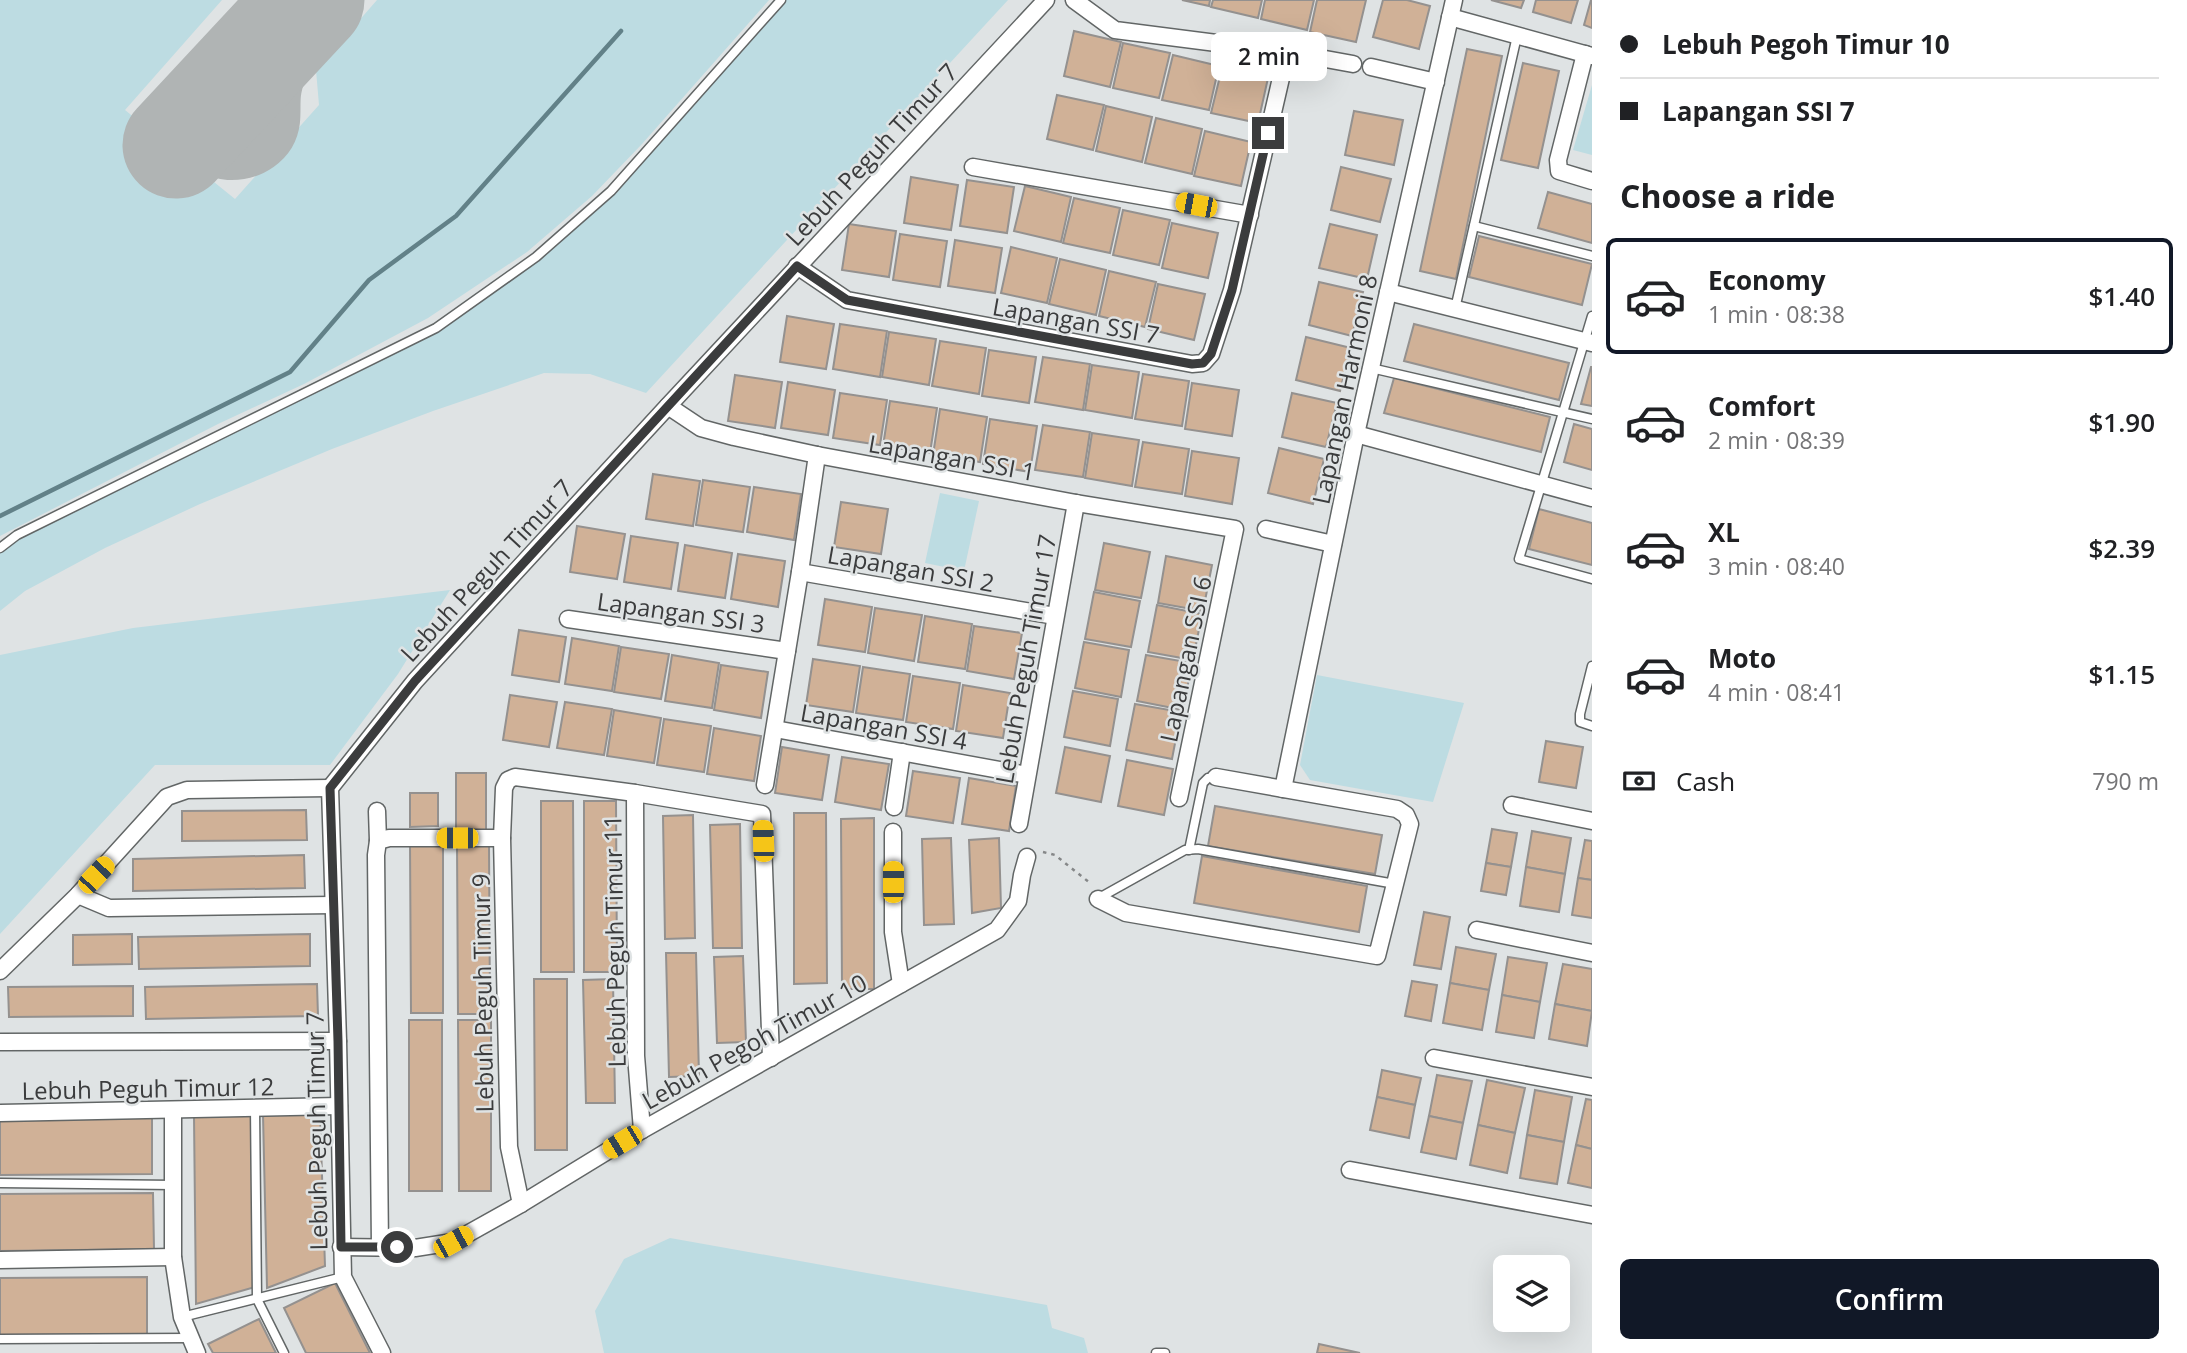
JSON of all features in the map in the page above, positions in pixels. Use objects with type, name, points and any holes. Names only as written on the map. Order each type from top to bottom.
[{"type":"street","name":"Lebuh Peguh Timur 7","points":[[382,1353],[343,1277],[330,788],[415,681],[1046,0]]},
{"type":"street","points":[[1074,0],[1115,30],[1287,52],[1353,64]]},
{"type":"street","name":"Lapangan Harmoni 8","points":[[1283,789],[1356,434],[1454,0]]},
{"type":"street","points":[[1450,17],[1588,55],[1558,160],[1559,171],[1592,181]]},
{"type":"street","name":"Lapangan SSI 7","points":[[797,266],[847,300],[1192,364],[1203,363],[1211,354],[1232,290],[1287,52]]},
{"type":"street","points":[[1371,67],[1436,82]]},
{"type":"street","points":[[973,167],[1250,215]]},
{"type":"street","points":[[1388,292],[1588,342]]},
{"type":"street","name":"Lapangan SSI 1","points":[[668,406],[701,428],[734,438],[1076,503],[1235,529]]},
{"type":"street","points":[[1356,434],[1592,498]]},
{"type":"street","points":[[765,785],[817,455]]},
{"type":"street","name":"Lebuh Peguh Timur 17","points":[[1019,824],[1076,503]]},
{"type":"street","name":"Lapangan SSI 6","points":[[1179,798],[1235,529]]},
{"type":"street","points":[[1266,529],[1334,544]]},
{"type":"street","name":"Lapangan SSI 2","points":[[800,572],[1055,616]]},
{"type":"street","name":"Lapangan SSI 3","points":[[568,618],[787,651]]},
{"type":"street","name":"Lapangan SSI 4","points":[[775,729],[1027,775]]},
{"type":"street","points":[[894,807],[902,752]]},
{"type":"street","name":"Lebuh Peguh Timur 9","points":[[522,1204],[509,1147],[502,838],[504,788],[508,780],[515,777],[635,793]]},
{"type":"street","points":[[1098,899],[1126,913],[1377,956],[1410,824],[1406,815],[1397,809],[1216,777]]},
{"type":"street","points":[[0,971],[78,895],[167,797],[187,790],[330,788]]},
{"type":"street","points":[[635,793],[762,814],[771,1058]]},
{"type":"street","name":"Lebuh Peguh Timur 11","points":[[635,793],[636,1056],[642,1130]]},
{"type":"street","points":[[1512,805],[1592,821]]},
{"type":"street","points":[[377,811],[380,1247]]},
{"type":"street","points":[[893,832],[893,932],[901,984]]},
{"type":"street","points":[[379,841],[389,838],[502,838]]},
{"type":"street","name":"Lebuh Pegoh Timur 10","points":[[341,1247],[415,1248],[453,1242],[522,1204],[642,1130],[997,930],[1018,901],[1021,875],[1027,857]]},
{"type":"street","points":[[78,895],[109,908],[333,905]]},
{"type":"street","points":[[1477,930],[1592,953]]},
{"type":"street","name":"Lebuh Peguh Timur 12","points":[[0,1042],[338,1041]]},
{"type":"street","points":[[1434,1058],[1592,1087]]},
{"type":"street","name":"Lebuh Peguh Timur 12","points":[[0,1114],[339,1107]]},
{"type":"street","points":[[173,1110],[173,1257],[181,1317],[193,1345]]},
{"type":"street","points":[[1350,1170],[1592,1214]]},
{"type":"street","points":[[0,1260],[173,1257]]},
{"type":"lane","points":[[0,548],[17,535],[436,328],[536,257],[611,191],[781,0]]},
{"type":"lane","points":[[1455,309],[1517,36]]},
{"type":"lane","points":[[1474,226],[1592,256]]},
{"type":"lane","points":[[1592,317],[1588,342],[1562,411],[1519,559],[1592,579]]},
{"type":"lane","points":[[1371,368],[1592,419]]},
{"type":"lane","points":[[1592,666],[1580,722],[1592,726]]},
{"type":"lane","points":[[1189,850],[1203,783],[1208,778],[1216,777]]},
{"type":"lane","points":[[1098,899],[1189,850],[1198,849],[1395,884]]},
{"type":"lane","points":[[255,1108],[257,1299],[284,1353]]},
{"type":"lane","points":[[0,1183],[174,1185]]},
{"type":"lane","points":[[181,1317],[343,1277]]},
{"type":"lane","points":[[0,1339],[193,1345]]},
{"type":"lane","points":[[1156,1353],[1165,1353]]},
{"type":"path","points":[[1027,857],[1039,851],[1055,855],[1090,883]]},
{"type":"shaded area","points":[[0,0],[222,0],[125,110],[235,199],[319,105],[316,70],[377,0],[769,0],[642,144],[592,196],[527,252],[428,318],[304,384],[218,424],[0,536]]},
{"type":"shaded area","points":[[786,0],[1008,0],[646,393],[590,374],[544,373],[332,449],[200,504],[105,548],[25,591],[0,611],[0,553],[20,538],[437,330],[554,246],[617,192]]},
{"type":"shaded area","points":[[1592,85],[1592,155],[1573,150]]},
{"type":"shaded area","points":[[940,493],[979,501],[964,571],[925,563]]},
{"type":"shaded area","points":[[450,590],[398,674],[330,765],[155,765],[0,934],[0,655],[133,628]]},
{"type":"shaded area","points":[[1317,675],[1464,703],[1433,802],[1310,780],[1300,765]]},
{"type":"shaded area","points":[[670,1238],[1047,1305],[1052,1328],[1084,1338],[1088,1353],[604,1353],[595,1311],[624,1259]]},
{"type":"building","points":[[1182,0],[1210,0],[1209,6]]},
{"type":"building","points":[[1213,0],[1262,0],[1258,18],[1211,7]]},
{"type":"building","points":[[1265,0],[1314,0],[1307,30],[1261,19]]},
{"type":"building","points":[[1317,0],[1366,0],[1356,42],[1310,32]]},
{"type":"building","points":[[1383,0],[1407,0],[1430,6],[1419,49],[1373,37]]},
{"type":"building","points":[[1491,0],[1524,0],[1521,8]]},
{"type":"building","points":[[1536,0],[1578,0],[1571,23],[1533,12]]},
{"type":"building","points":[[1592,0],[1592,28],[1584,25]]},
{"type":"building","points":[[1074,31],[1121,42],[1110,87],[1064,76]]},
{"type":"building","points":[[1123,43],[1170,53],[1159,98],[1113,88]]},
{"type":"building","points":[[1467,49],[1502,56],[1456,279],[1420,271]]},
{"type":"building","points":[[1173,55],[1219,66],[1209,110],[1162,100]]},
{"type":"building","points":[[1523,63],[1559,71],[1538,168],[1501,160]]},
{"type":"building","points":[[1222,68],[1268,78],[1258,123],[1211,113]]},
{"type":"building","points":[[1057,95],[1104,105],[1093,150],[1047,139]]},
{"type":"building","points":[[1106,106],[1152,117],[1142,162],[1096,151]]},
{"type":"building","points":[[1354,111],[1403,120],[1394,165],[1345,155]]},
{"type":"building","points":[[1156,118],[1202,129],[1192,174],[1145,163]]},
{"type":"building","points":[[1205,131],[1251,142],[1241,186],[1194,176]]},
{"type":"building","points":[[1341,167],[1391,179],[1380,222],[1331,210]]},
{"type":"building","points":[[911,177],[958,185],[951,230],[904,223]]},
{"type":"building","points":[[967,180],[1014,187],[1007,233],[960,226]]},
{"type":"building","points":[[1025,186],[1071,197],[1061,242],[1014,231]]},
{"type":"building","points":[[1548,192],[1592,204],[1592,243],[1538,228]]},
{"type":"building","points":[[1074,198],[1120,208],[1110,253],[1063,243]]},
{"type":"building","points":[[1123,210],[1170,220],[1159,265],[1113,255]]},
{"type":"building","points":[[1172,223],[1218,233],[1208,278],[1162,268]]},
{"type":"building","points":[[849,224],[896,231],[889,277],[842,270]]},
{"type":"building","points":[[1330,224],[1377,235],[1367,279],[1319,268]]},
{"type":"building","points":[[900,234],[947,241],[940,287],[893,280]]},
{"type":"building","points":[[1479,236],[1592,264],[1582,305],[1469,277]]},
{"type":"building","points":[[955,240],[1002,248],[995,293],[948,286]]},
{"type":"building","points":[[1011,247],[1057,258],[1047,303],[1001,293]]},
{"type":"building","points":[[1060,259],[1106,270],[1096,315],[1049,304]]},
{"type":"building","points":[[1109,271],[1156,282],[1145,327],[1099,316]]},
{"type":"building","points":[[1319,282],[1363,292],[1352,336],[1309,325]]},
{"type":"building","points":[[1158,284],[1205,294],[1194,340],[1148,329]]},
{"type":"building","points":[[787,316],[834,324],[826,369],[780,362]]},
{"type":"building","points":[[840,324],[887,331],[880,377],[833,369]]},
{"type":"building","points":[[1414,324],[1569,363],[1559,400],[1404,361]]},
{"type":"building","points":[[889,332],[936,339],[929,385],[882,377]]},
{"type":"building","points":[[1306,337],[1351,348],[1340,391],[1296,380]]},
{"type":"building","points":[[940,341],[986,348],[979,394],[932,386]]},
{"type":"building","points":[[989,350],[1036,357],[1029,403],[982,396]]},
{"type":"building","points":[[1043,357],[1090,364],[1083,410],[1035,402]]},
{"type":"building","points":[[1092,365],[1139,372],[1132,418],[1085,410]]},
{"type":"building","points":[[1592,367],[1592,406],[1581,404]]},
{"type":"building","points":[[1143,374],[1189,381],[1182,426],[1135,419]]},
{"type":"building","points":[[735,375],[782,382],[775,428],[728,421]]},
{"type":"building","points":[[1394,378],[1550,417],[1541,452],[1384,413]]},
{"type":"building","points":[[788,382],[835,390],[828,435],[781,428]]},
{"type":"building","points":[[1192,383],[1239,390],[1232,436],[1185,429]]},
{"type":"building","points":[[840,393],[887,400],[880,445],[833,438]]},
{"type":"building","points":[[1292,393],[1337,403],[1326,447],[1282,437]]},
{"type":"building","points":[[890,401],[937,408],[930,453],[883,446]]},
{"type":"building","points":[[940,409],[987,417],[980,462],[933,455]]},
{"type":"building","points":[[990,419],[1037,426],[1030,472],[983,464]]},
{"type":"building","points":[[1574,424],[1592,429],[1592,470],[1564,462]]},
{"type":"building","points":[[1043,425],[1090,432],[1083,477],[1035,470]]},
{"type":"building","points":[[1092,433],[1139,440],[1132,486],[1085,478]]},
{"type":"building","points":[[1143,442],[1189,449],[1182,494],[1135,487]]},
{"type":"building","points":[[1279,448],[1324,459],[1313,504],[1268,493]]},
{"type":"building","points":[[1192,451],[1239,458],[1232,504],[1185,496]]},
{"type":"building","points":[[653,474],[700,481],[693,526],[646,519]]},
{"type":"building","points":[[703,480],[750,487],[743,532],[696,525]]},
{"type":"building","points":[[754,487],[801,494],[794,540],[747,532]]},
{"type":"building","points":[[841,502],[888,509],[881,554],[834,547]]},
{"type":"building","points":[[1539,509],[1592,523],[1592,565],[1529,549]]},
{"type":"building","points":[[577,526],[625,534],[617,579],[570,572]]},
{"type":"building","points":[[631,536],[678,543],[671,589],[624,582]]},
{"type":"building","points":[[1104,543],[1150,552],[1141,598],[1095,590]]},
{"type":"building","points":[[685,545],[732,553],[725,598],[678,591]]},
{"type":"building","points":[[738,554],[785,561],[778,607],[731,599]]},
{"type":"building","points":[[1166,556],[1212,565],[1203,611],[1158,603]]},
{"type":"building","points":[[1094,592],[1140,601],[1131,647],[1085,639]]},
{"type":"building","points":[[825,599],[872,607],[865,652],[818,645]]},
{"type":"building","points":[[1157,605],[1202,614],[1193,660],[1148,652]]},
{"type":"building","points":[[875,608],[922,615],[914,661],[868,653]]},
{"type":"building","points":[[925,616],[972,624],[965,669],[918,662]]},
{"type":"building","points":[[974,626],[1022,633],[1014,679],[967,671]]},
{"type":"building","points":[[519,630],[566,637],[559,682],[512,675]]},
{"type":"building","points":[[572,638],[619,646],[612,691],[565,684]]},
{"type":"building","points":[[1084,642],[1129,650],[1121,697],[1075,688]]},
{"type":"building","points":[[621,647],[669,654],[661,699],[614,692]]},
{"type":"building","points":[[672,655],[719,663],[712,708],[665,701]]},
{"type":"building","points":[[1146,655],[1192,663],[1183,710],[1137,701]]},
{"type":"building","points":[[813,659],[860,666],[853,712],[806,705]]},
{"type":"building","points":[[721,665],[768,672],[761,718],[714,710]]},
{"type":"building","points":[[863,667],[910,674],[903,720],[856,713]]},
{"type":"building","points":[[913,676],[960,683],[953,729],[906,722]]},
{"type":"building","points":[[963,685],[1010,693],[1003,738],[956,731]]},
{"type":"building","points":[[1073,691],[1118,699],[1110,746],[1064,737]]},
{"type":"building","points":[[510,695],[557,702],[549,747],[503,740]]},
{"type":"building","points":[[565,702],[612,709],[604,755],[557,748]]},
{"type":"building","points":[[1135,704],[1181,712],[1172,759],[1126,750]]},
{"type":"building","points":[[614,710],[661,718],[654,763],[607,756]]},
{"type":"building","points":[[664,719],[711,726],[704,772],[657,765]]},
{"type":"building","points":[[714,728],[761,736],[754,781],[707,774]]},
{"type":"building","points":[[1546,741],[1583,747],[1576,788],[1539,782]]},
{"type":"building","points":[[782,747],[829,755],[822,800],[775,793]]},
{"type":"building","points":[[1065,747],[1110,756],[1101,802],[1056,793]]},
{"type":"building","points":[[842,757],[889,764],[881,810],[835,802]]},
{"type":"building","points":[[1127,760],[1173,769],[1164,815],[1118,806]]},
{"type":"building","points":[[913,771],[960,778],[953,823],[906,816]]},
{"type":"building","points":[[456,773],[486,773],[486,831],[456,832]]},
{"type":"building","points":[[969,778],[1016,786],[1009,831],[962,824]]},
{"type":"building","points":[[410,793],[438,793],[438,826],[410,827]]},
{"type":"building","points":[[541,801],[573,801],[574,972],[541,972]]},
{"type":"building","points":[[584,801],[616,801],[617,972],[584,972]]},
{"type":"building","points":[[1215,806],[1382,835],[1375,874],[1208,846]]},
{"type":"building","points":[[306,810],[307,840],[182,841],[182,811]]},
{"type":"building","points":[[794,813],[826,813],[827,983],[794,984]]},
{"type":"building","points":[[693,815],[695,938],[665,939],[663,816]]},
{"type":"building","points":[[874,818],[874,989],[842,989],[841,819]]},
{"type":"building","points":[[740,824],[742,948],[713,948],[710,825]]},
{"type":"building","points":[[1492,829],[1517,833],[1511,867],[1486,863]]},
{"type":"building","points":[[1532,831],[1571,838],[1565,874],[1526,867]]},
{"type":"building","points":[[951,838],[954,924],[924,925],[922,839]]},
{"type":"building","points":[[999,838],[1001,908],[972,913],[969,840]]},
{"type":"building","points":[[1585,840],[1592,841],[1592,880],[1578,878]]},
{"type":"building","points":[[443,842],[443,1013],[411,1013],[410,843]]},
{"type":"building","points":[[457,843],[489,843],[490,1014],[458,1014]]},
{"type":"building","points":[[304,855],[305,888],[133,891],[133,859]]},
{"type":"building","points":[[1202,856],[1367,886],[1359,932],[1194,903]]},
{"type":"building","points":[[1486,863],[1511,867],[1506,895],[1481,891]]},
{"type":"building","points":[[1526,867],[1565,874],[1559,912],[1520,906]]},
{"type":"building","points":[[1578,878],[1592,880],[1592,918],[1572,915]]},
{"type":"building","points":[[1424,912],[1450,917],[1441,969],[1414,965]]},
{"type":"building","points":[[132,934],[132,964],[73,965],[73,935]]},
{"type":"building","points":[[310,934],[310,966],[139,969],[138,937]]},
{"type":"building","points":[[1456,947],[1496,954],[1489,990],[1450,983]]},
{"type":"building","points":[[666,953],[696,953],[699,1076],[669,1077]]},
{"type":"building","points":[[743,956],[746,1042],[717,1043],[714,957]]},
{"type":"building","points":[[1508,957],[1547,963],[1540,1002],[1502,995]]},
{"type":"building","points":[[1563,964],[1592,969],[1592,1011],[1555,1004]]},
{"type":"building","points":[[534,979],[567,979],[567,1150],[535,1150]]},
{"type":"building","points":[[613,979],[615,1103],[586,1103],[583,980]]},
{"type":"building","points":[[1412,981],[1437,985],[1431,1021],[1405,1016]]},
{"type":"building","points":[[1450,983],[1489,990],[1482,1030],[1443,1023]]},
{"type":"building","points":[[317,984],[318,1016],[146,1019],[145,987]]},
{"type":"building","points":[[133,986],[133,1016],[9,1017],[8,987]]},
{"type":"building","points":[[1502,995],[1540,1002],[1534,1038],[1496,1032]]},
{"type":"building","points":[[1555,1004],[1592,1011],[1587,1046],[1549,1039]]},
{"type":"building","points":[[409,1020],[442,1020],[442,1191],[409,1191]]},
{"type":"building","points":[[458,1020],[491,1020],[491,1191],[459,1191]]},
{"type":"building","points":[[1382,1070],[1421,1078],[1415,1105],[1377,1097]]},
{"type":"building","points":[[1437,1075],[1472,1081],[1463,1123],[1429,1116]]},
{"type":"building","points":[[1487,1080],[1525,1088],[1515,1133],[1478,1125]]},
{"type":"building","points":[[1535,1090],[1572,1097],[1564,1142],[1527,1135]]},
{"type":"building","points":[[1377,1097],[1415,1105],[1409,1138],[1370,1130]]},
{"type":"building","points":[[1586,1099],[1592,1100],[1592,1149],[1576,1145]]},
{"type":"building","points":[[251,1114],[255,1287],[196,1304],[194,1116]]},
{"type":"building","points":[[320,1114],[325,1266],[267,1288],[263,1115]]},
{"type":"building","points":[[1429,1116],[1463,1123],[1456,1159],[1421,1152]]},
{"type":"building","points":[[152,1117],[152,1174],[0,1175],[0,1119]]},
{"type":"building","points":[[1478,1125],[1515,1133],[1507,1173],[1470,1165]]},
{"type":"building","points":[[1527,1135],[1564,1142],[1557,1184],[1520,1178]]},
{"type":"building","points":[[1576,1145],[1592,1149],[1592,1188],[1568,1183]]},
{"type":"building","points":[[153,1193],[154,1249],[0,1251],[0,1194]]},
{"type":"building","points":[[147,1277],[147,1334],[0,1335],[0,1278]]},
{"type":"building","points":[[335,1283],[370,1353],[306,1353],[284,1308]]},
{"type":"building","points":[[259,1319],[276,1353],[213,1353],[208,1344]]},
{"type":"building","points":[[1319,1344],[1360,1353],[1317,1353]]},
{"type":"waterway","points":[[0,516],[290,372],[369,280],[456,216],[621,31]]},
{"type":"taxiway","points":[[303,0],[188,88],[185,108],[187,128],[192,140],[204,151],[219,157],[238,159],[262,150],[273,138],[279,121],[281,86],[290,55],[296,38],[317,0]]},
{"type":"runway","points":[[176,145],[311,0]]},
{"type":"route","points":[[397,1247],[341,1247],[330,788],[415,681],[797,266],[847,300],[863,304],[1192,364],[1203,363],[1211,354],[1232,290],[1268,133]]}]
